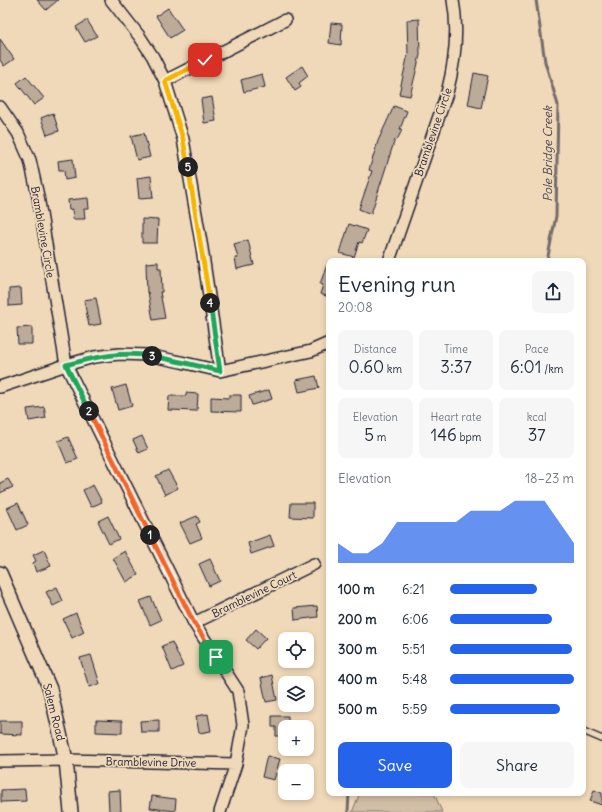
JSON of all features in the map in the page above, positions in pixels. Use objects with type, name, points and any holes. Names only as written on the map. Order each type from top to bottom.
[{"type":"street","points":[[111,0],[140,37],[165,81],[183,139],[202,248],[220,371]]},
{"type":"street","name":"Bramblevine Circle","points":[[390,258],[447,93],[453,71],[456,44],[453,0]]},
{"type":"street","points":[[165,81],[285,20]]},
{"type":"street","name":"Bramblevine Circle","points":[[0,107],[18,133],[30,160],[38,196],[66,365],[194,623],[238,691],[243,724],[236,764],[220,812]]},
{"type":"street","points":[[0,387],[94,357],[119,354],[147,355],[220,371],[310,351],[326,344]]},
{"type":"street","name":"Bramblevine Court","points":[[194,623],[314,564]]},
{"type":"street","name":"Salem Road","points":[[0,573],[50,689],[66,760],[71,812]]},
{"type":"street","name":"Bramblevine Drive","points":[[0,760],[236,764]]},
{"type":"lane","points":[[586,732],[602,739]]},
{"type":"shaded area","points":[[359,796],[435,796],[442,812],[352,812]]},
{"type":"building","points":[[37,0],[58,0],[46,10]]},
{"type":"building","points":[[168,8],[183,30],[170,38],[156,16]]},
{"type":"building","points":[[419,19],[420,55],[410,96],[399,94],[408,54],[407,20]]},
{"type":"building","points":[[87,20],[97,36],[85,42],[76,27]]},
{"type":"building","points":[[331,23],[342,24],[341,45],[329,43]]},
{"type":"building","points":[[0,39],[14,59],[4,66],[0,60]]},
{"type":"building","points":[[302,66],[308,76],[299,83],[301,87],[295,91],[286,77]]},
{"type":"building","points":[[474,73],[488,76],[481,108],[468,105]]},
{"type":"building","points":[[262,74],[265,87],[244,92],[241,80]]},
{"type":"building","points":[[26,76],[44,98],[34,105],[17,83]]},
{"type":"building","points":[[212,97],[216,121],[204,123],[201,99]]},
{"type":"building","points":[[394,106],[407,111],[400,129],[402,130],[397,140],[395,139],[371,214],[359,209],[372,171],[369,170],[378,141]]},
{"type":"building","points":[[53,113],[59,131],[47,135],[41,118]]},
{"type":"building","points":[[144,133],[150,157],[137,160],[131,136]]},
{"type":"building","points":[[73,159],[75,178],[65,180],[64,170],[59,170],[58,161]]},
{"type":"building","points":[[151,176],[153,198],[139,199],[137,178]]},
{"type":"building","points":[[88,198],[89,209],[84,209],[85,219],[73,219],[72,209],[69,210],[68,200]]},
{"type":"building","points":[[142,219],[158,220],[157,243],[142,243]]},
{"type":"building","points":[[349,224],[367,230],[362,243],[359,242],[354,257],[340,253]]},
{"type":"building","points":[[248,240],[254,265],[237,269],[235,258],[238,258],[234,244]]},
{"type":"building","points":[[158,262],[158,268],[161,268],[162,292],[160,292],[165,318],[153,320],[148,292],[147,293],[146,263]]},
{"type":"building","points":[[326,268],[326,296],[320,294],[323,285],[320,284]]},
{"type":"building","points":[[21,288],[22,305],[9,306],[9,289]]},
{"type":"building","points":[[96,298],[101,324],[89,326],[84,300]]},
{"type":"building","points":[[32,327],[32,344],[18,344],[17,328]]},
{"type":"building","points":[[316,376],[319,388],[299,392],[296,380]]},
{"type":"building","points":[[126,385],[132,406],[118,410],[112,389]]},
{"type":"building","points":[[269,390],[272,399],[252,405],[249,396]]},
{"type":"building","points":[[186,393],[198,394],[197,411],[168,410],[169,396],[186,396]]},
{"type":"building","points":[[229,395],[241,395],[241,412],[211,411],[211,397],[229,398]]},
{"type":"building","points":[[44,407],[46,418],[29,421],[27,409]]},
{"type":"building","points":[[142,436],[148,449],[139,453],[133,440]]},
{"type":"building","points":[[68,437],[78,459],[67,463],[58,441]]},
{"type":"building","points":[[168,470],[178,488],[165,495],[156,476]]},
{"type":"building","points":[[8,479],[13,487],[0,493],[0,483]]},
{"type":"building","points":[[93,485],[102,502],[91,507],[83,490]]},
{"type":"building","points":[[18,503],[28,525],[17,530],[7,508]]},
{"type":"building","points":[[291,503],[313,503],[313,518],[290,517]]},
{"type":"building","points":[[108,516],[119,539],[109,544],[98,521]]},
{"type":"building","points":[[197,516],[200,522],[196,524],[202,538],[190,543],[180,523]]},
{"type":"building","points":[[270,535],[274,546],[251,554],[248,543]]},
{"type":"building","points":[[44,550],[51,566],[36,572],[33,563],[36,561],[33,555]]},
{"type":"building","points":[[125,551],[138,575],[126,582],[113,558]]},
{"type":"building","points":[[210,559],[220,581],[209,586],[199,564]]},
{"type":"building","points":[[57,587],[63,601],[53,606],[46,592]]},
{"type":"building","points":[[151,597],[161,620],[150,625],[140,601]]},
{"type":"building","points":[[317,606],[318,617],[295,620],[294,608]]},
{"type":"building","points":[[76,613],[84,632],[72,638],[63,619]]},
{"type":"building","points":[[256,629],[266,638],[256,649],[246,640]]},
{"type":"building","points":[[172,642],[183,666],[172,671],[162,646]]},
{"type":"building","points":[[91,655],[100,684],[89,687],[80,658]]},
{"type":"building","points":[[272,675],[277,700],[266,702],[261,678]]},
{"type":"building","points":[[208,714],[211,731],[199,733],[196,716]]},
{"type":"building","points":[[272,716],[288,716],[288,720],[278,720],[278,736],[276,736],[276,727],[272,727]]},
{"type":"building","points":[[96,720],[122,721],[122,733],[96,732]]},
{"type":"building","points":[[159,720],[159,732],[141,732],[140,721]]},
{"type":"building","points":[[0,721],[22,721],[22,735],[0,734]]},
{"type":"building","points":[[267,756],[280,759],[274,780],[262,777]]},
{"type":"building","points":[[25,789],[26,801],[1,802],[1,790]]},
{"type":"building","points":[[120,790],[121,812],[109,812],[108,791]]},
{"type":"building","points":[[594,790],[602,793],[602,805],[590,801]]},
{"type":"building","points":[[152,796],[176,799],[175,811],[150,808]]},
{"type":"waterway","name":"Pole Bridge Creek","points":[[536,0],[545,62],[558,105],[556,216],[548,258]]},
{"type":"waterway","name":"Pole Bridge Creek","points":[[348,812],[349,796]]},
{"type":"route","points":[[205,60],[165,81],[183,139],[202,248],[220,371],[147,355],[119,354],[94,357],[66,365],[194,623],[216,657]]}]
